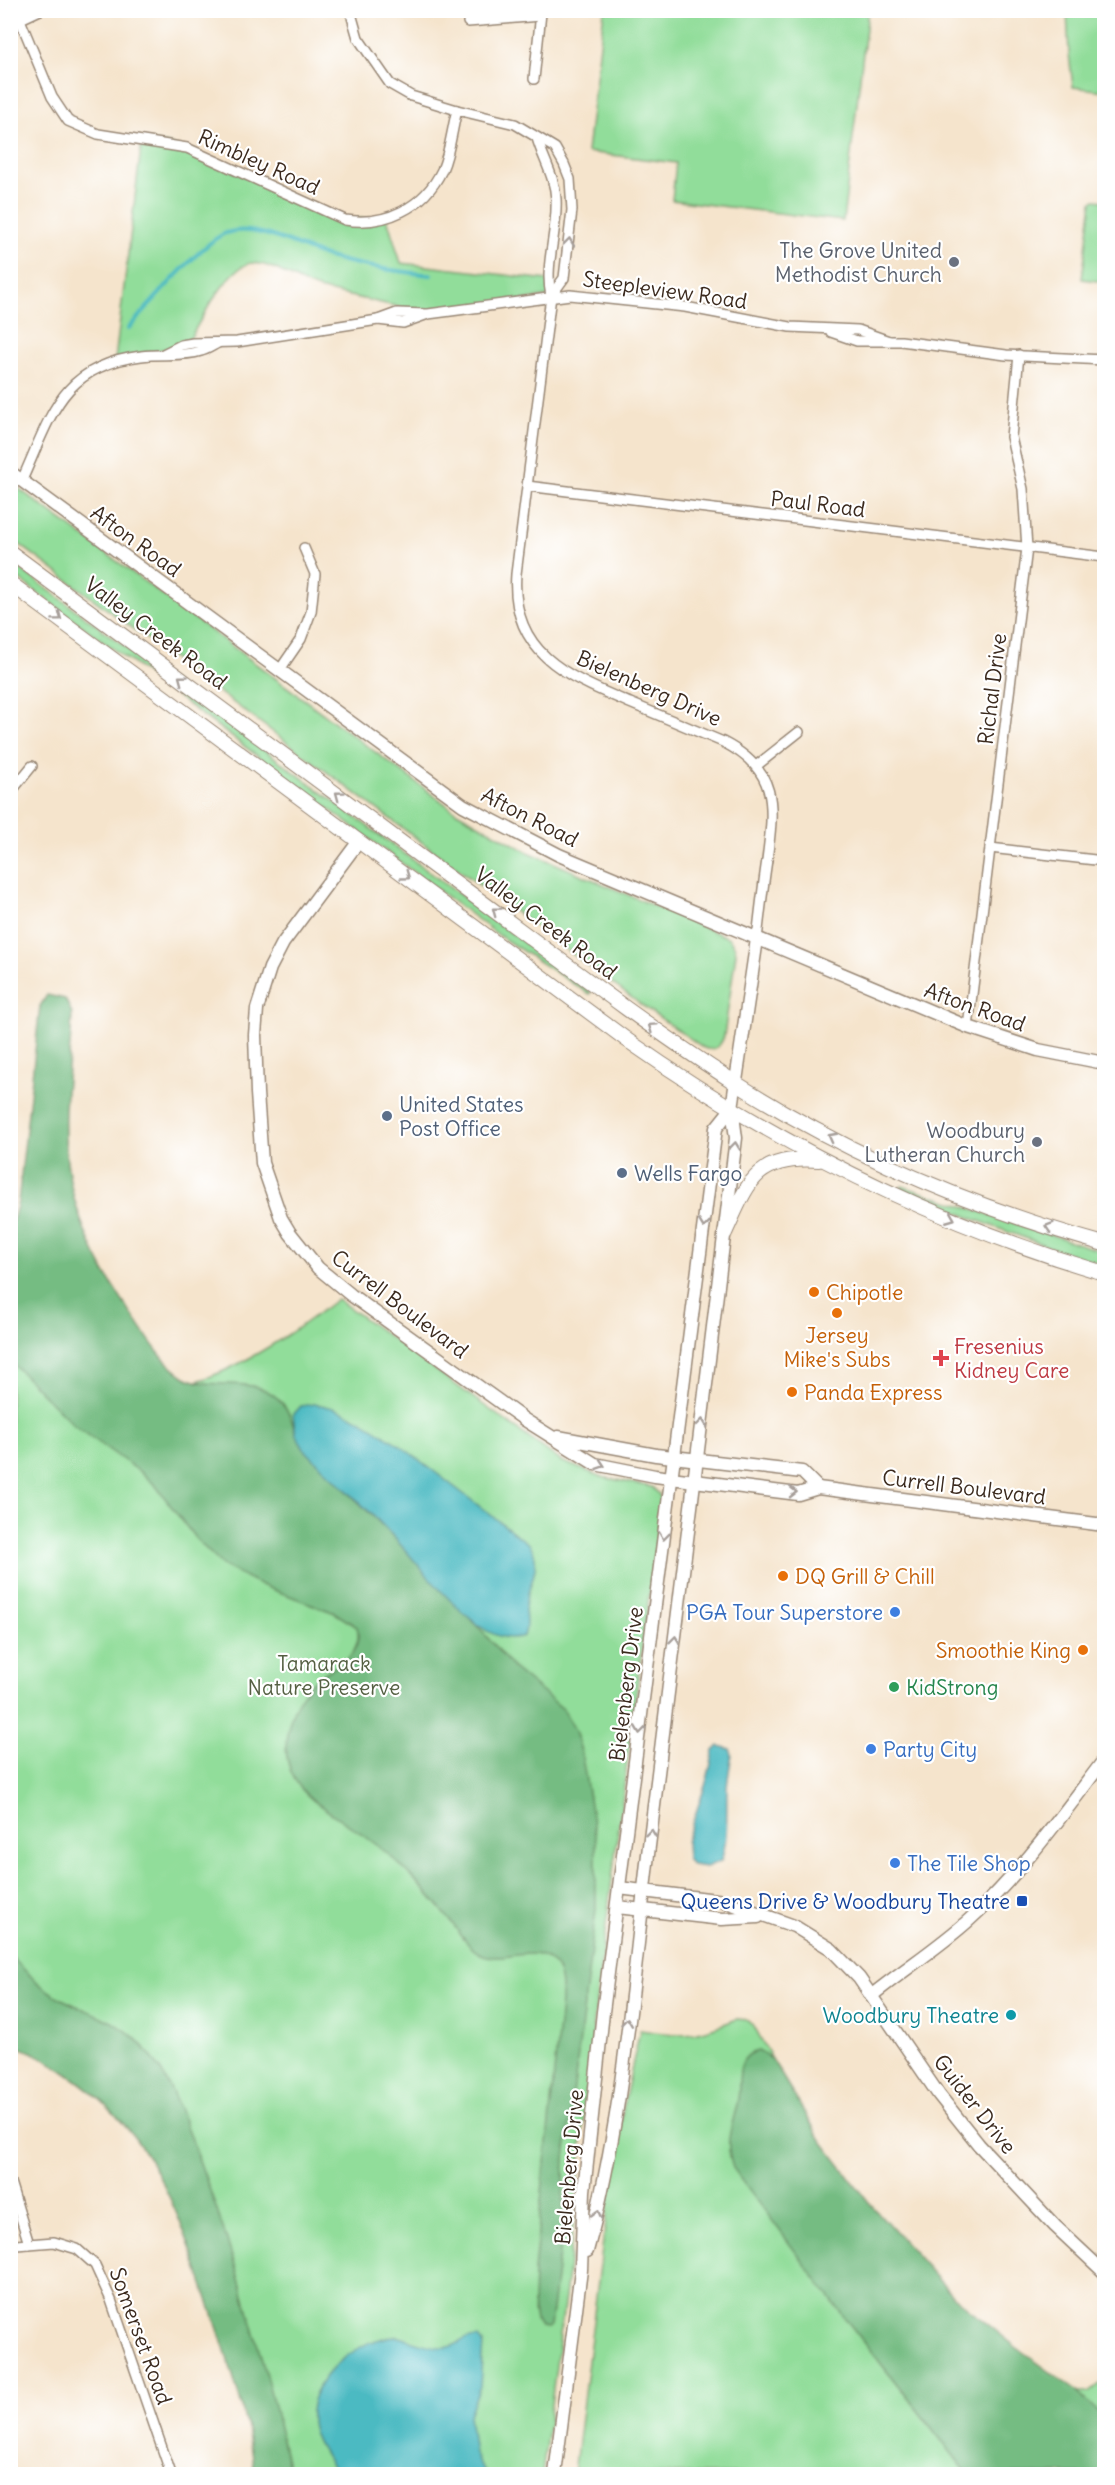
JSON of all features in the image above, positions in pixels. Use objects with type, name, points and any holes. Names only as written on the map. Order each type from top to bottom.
[{"type":"main road","name":"Valley Creek Road","points":[[10,552],[633,1014],[736,1083],[826,1134],[914,1176],[1022,1218],[1104,1244]]},
{"type":"main road","points":[[10,583],[627,1040],[732,1108],[825,1160],[946,1217],[1022,1246],[1104,1273]]},
{"type":"main road","points":[[725,1233],[754,1176],[767,1167],[791,1160],[825,1160]]},
{"type":"street","points":[[15,18],[40,10]]},
{"type":"street","points":[[350,10],[358,38],[390,84],[411,96],[515,124],[555,148],[564,164],[572,195],[564,278],[552,296]]},
{"type":"street","points":[[468,22],[541,13],[534,79]]},
{"type":"street","name":"Rimbley Road","points":[[15,18],[52,98],[68,121],[98,134],[187,148],[345,219],[359,222],[399,214],[420,200],[442,170],[457,110]]},
{"type":"street","points":[[537,138],[555,188],[556,208],[548,280],[552,296]]},
{"type":"street","name":"Steepleview Road","points":[[22,480],[55,409],[66,391],[94,368],[110,362],[163,354],[199,352],[218,343],[378,320],[403,323],[428,314],[552,296],[584,295],[685,307],[771,324],[826,330],[856,341],[889,340],[1019,355],[1104,360]]},
{"type":"street","name":"Bielenberg Drive","points":[[552,296],[516,574],[516,592],[522,620],[541,652],[573,678],[723,742],[740,752],[756,766],[770,790],[772,813],[757,939],[732,1108],[736,1137],[696,1482],[642,1910],[603,2192],[581,2270]]},
{"type":"street","name":"Richal Drive","points":[[968,1027],[1027,548],[1023,489],[1011,437],[1019,355]]},
{"type":"street","name":"Afton Road","points":[[10,472],[472,810],[559,855],[968,1027],[1038,1050],[1104,1063]]},
{"type":"street","name":"Paul Road","points":[[527,486],[1104,557]]},
{"type":"street","points":[[279,671],[301,639],[311,612],[315,574],[303,548]]},
{"type":"street","points":[[756,766],[799,732]]},
{"type":"street","points":[[10,793],[32,766]]},
{"type":"street","name":"Currell Boulevard","points":[[359,841],[283,943],[262,987],[257,1009],[255,1035],[258,1137],[267,1182],[281,1218],[318,1268],[351,1295],[484,1391],[595,1464],[623,1471],[696,1482],[798,1494],[818,1488],[1104,1525]]},
{"type":"street","points":[[990,848],[1104,861]]},
{"type":"street","name":"Bielenberg Drive","points":[[555,2475],[581,2270],[588,2154],[619,1888],[716,1128],[732,1108]]},
{"type":"street","name":"Currell Boulevard","points":[[551,1435],[674,1458],[802,1472],[818,1488]]},
{"type":"street","points":[[871,1996],[955,1932],[992,1898],[1039,1845],[1104,1760]]},
{"type":"street","name":"Guider Drive","points":[[619,1888],[724,1901],[794,1926],[831,1949],[851,1968],[939,2096],[979,2145],[1055,2226],[1104,2271]]},
{"type":"street","name":"Guider Drive","points":[[617,1907],[722,1919],[765,1917]]},
{"type":"street","points":[[10,2182],[29,2244]]},
{"type":"street","name":"Somerset Road","points":[[10,2249],[29,2244],[54,2242],[76,2249],[95,2265],[111,2300],[171,2475]]},
{"type":"green space","points":[[604,11],[868,11],[843,221],[672,200],[676,163],[587,152]]},
{"type":"green space","points":[[1067,11],[1104,11],[1104,91],[1073,87]]},
{"type":"green space","points":[[142,140],[172,145],[345,219],[387,218],[401,263],[548,280],[551,296],[431,314],[318,289],[278,270],[254,263],[245,265],[225,283],[187,344],[115,360]]},
{"type":"green space","points":[[1104,201],[1104,282],[1082,279],[1092,202]]},
{"type":"green space","points":[[11,483],[455,811],[526,851],[729,938],[736,953],[724,1036],[721,1043],[714,1049],[704,1048],[640,1004],[11,538]]},
{"type":"green space","points":[[11,562],[591,992],[589,994],[504,939],[11,573]]},
{"type":"green space","points":[[47,995],[65,999],[72,1013],[65,1142],[73,1195],[81,1220],[103,1268],[149,1340],[162,1357],[185,1377],[209,1383],[248,1385],[260,1388],[272,1394],[283,1404],[304,1449],[386,1529],[477,1625],[513,1668],[563,1709],[575,1730],[581,1751],[596,1840],[596,1909],[565,2159],[561,2237],[550,2326],[547,2328],[540,2327],[536,2321],[533,2304],[534,2271],[560,2008],[561,1988],[557,1970],[546,1958],[538,1955],[490,1957],[476,1951],[399,1864],[367,1838],[314,1801],[294,1778],[287,1752],[289,1725],[293,1712],[299,1700],[316,1679],[350,1656],[357,1642],[357,1627],[335,1613],[266,1587],[223,1566],[195,1538],[156,1486],[143,1474],[74,1425],[11,1362],[11,1227],[18,1202],[40,1006]]},
{"type":"green space","points":[[902,1186],[1104,1252],[1104,1265],[976,1220],[901,1189]]},
{"type":"green space","name":"Tamarack Nature Preserve","points":[[10,1241],[192,1392],[206,1383],[197,1381],[233,1367],[251,1357],[337,1299],[561,1461],[602,1477],[652,1487],[659,1494],[661,1503],[597,1994],[568,2274],[542,2474],[261,2474],[254,2418],[170,2181],[110,2076],[11,2018]]},
{"type":"green space","points":[[10,1955],[34,1980],[55,1995],[111,2021],[129,2033],[148,2052],[165,2078],[196,2152],[235,2266],[268,2382],[287,2461],[287,2474],[254,2474],[239,2394],[202,2281],[176,2212],[161,2179],[143,2149],[121,2120],[95,2094],[45,2059],[11,2045]]},
{"type":"green space","points":[[737,2019],[748,2020],[755,2028],[815,2139],[886,2226],[963,2310],[1087,2399],[1078,2392],[1089,2392],[1104,2381],[1104,2474],[574,2474],[603,2241],[624,2103],[640,2030],[669,2034],[700,2032]]},
{"type":"green space","points":[[758,2051],[772,2059],[821,2140],[868,2201],[953,2296],[1016,2347],[1078,2392],[1104,2418],[1104,2474],[968,2474],[848,2322],[733,2168],[729,2140],[738,2099],[740,2070],[745,2058]]},
{"type":"water","points":[[314,1404],[349,1414],[401,1446],[530,1545],[534,1553],[535,1568],[526,1599],[524,1636],[512,1638],[493,1634],[465,1614],[442,1592],[379,1521],[304,1449],[296,1435],[293,1415],[301,1406]]},
{"type":"water","points":[[719,1746],[730,1749],[732,1754],[727,1788],[724,1852],[721,1861],[706,1867],[692,1865],[687,1858],[686,1842],[707,1780],[714,1751]]},
{"type":"water","points":[[396,2336],[442,2347],[453,2346],[465,2339],[473,2338],[479,2338],[483,2343],[480,2386],[469,2415],[474,2454],[486,2474],[337,2474],[327,2460],[318,2444],[311,2420],[314,2397],[321,2384],[342,2360],[355,2351],[368,2343]]},
{"type":"waterway","points":[[128,329],[175,276],[203,249],[226,233],[252,231],[344,261],[431,275]]},
{"type":"place","name":"The Grove United Methodist Church","points":[[954,262]]},
{"type":"place","name":"United States Post Office","points":[[387,1116]]},
{"type":"place","name":"Woodbury Lutheran Church","points":[[1037,1142]]},
{"type":"place","name":"Wells Fargo","points":[[622,1173]]},
{"type":"place","name":"Chipotle","points":[[814,1292]]},
{"type":"place","name":"Jersey Mike's Subs","points":[[837,1313]]},
{"type":"place","name":"Fresenius Kidney Care","points":[[941,1358]]},
{"type":"place","name":"Panda Express","points":[[792,1392]]},
{"type":"place","name":"DQ Grill & Chill","points":[[783,1576]]},
{"type":"place","name":"PGA Tour Superstore","points":[[895,1612]]},
{"type":"place","name":"Smoothie King","points":[[1083,1650]]},
{"type":"place","name":"KidStrong","points":[[894,1687]]},
{"type":"place","name":"Party City","points":[[871,1749]]},
{"type":"place","name":"The Tile Shop","points":[[895,1863]]},
{"type":"place","name":"Queens Drive & Woodbury Theatre","points":[[1022,1901]]},
{"type":"place","name":"Woodbury Theatre","points":[[1011,2015]]}]
